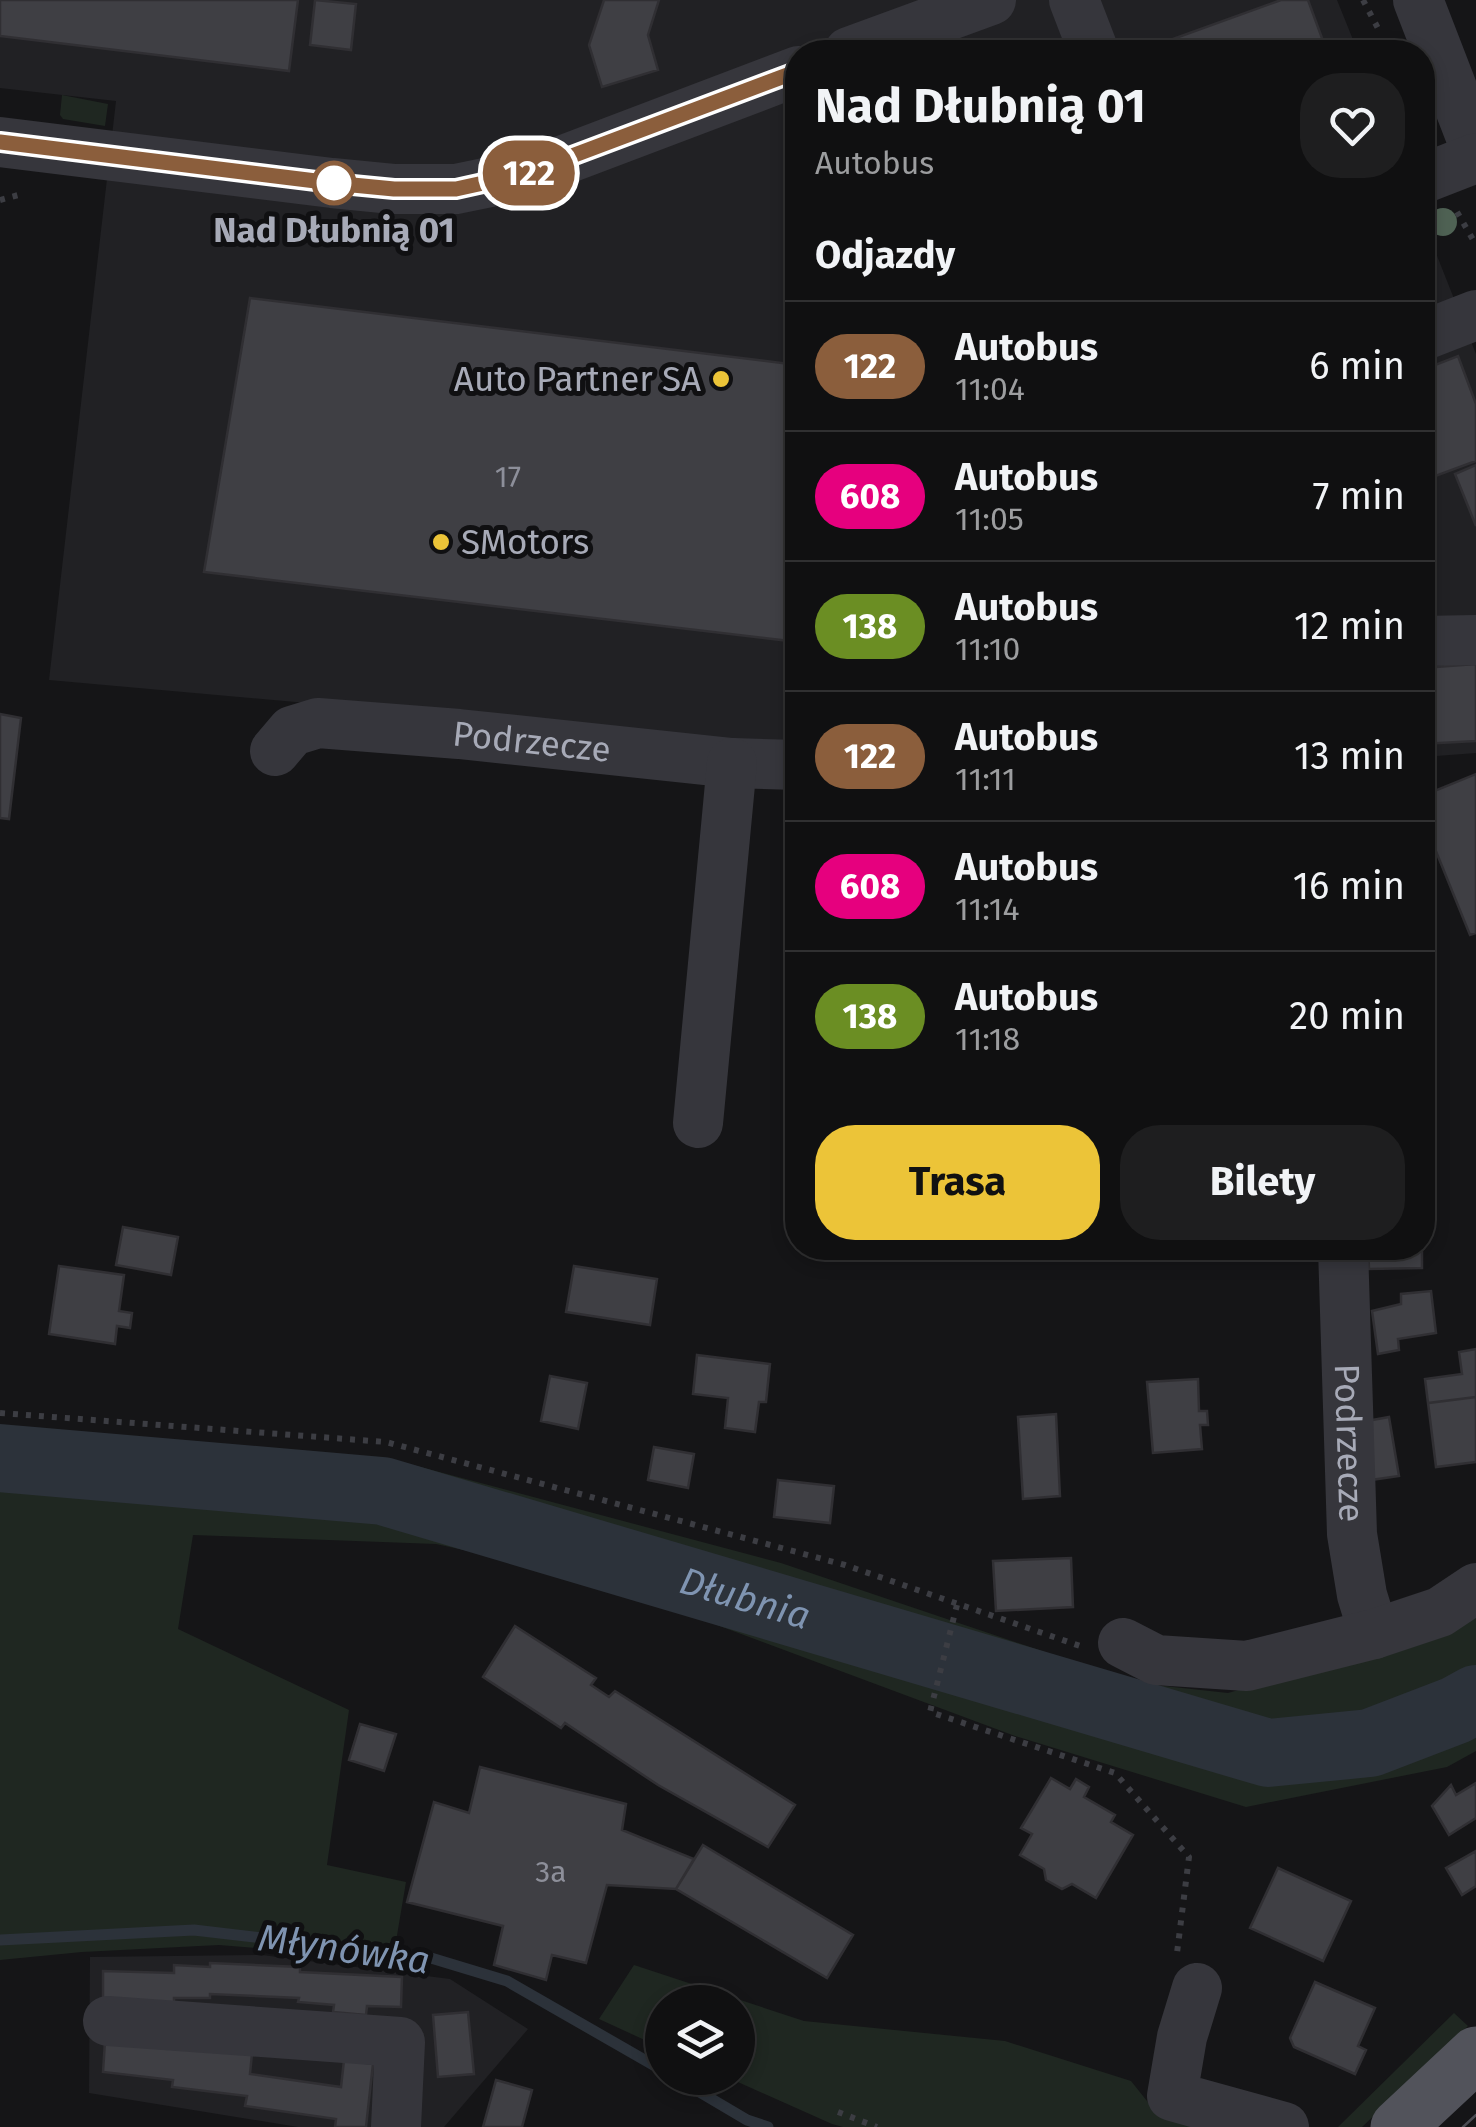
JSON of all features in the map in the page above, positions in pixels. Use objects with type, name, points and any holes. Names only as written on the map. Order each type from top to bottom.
[{"type":"main road","points":[[1398,2127],[1476,2054]]},
{"type":"street","points":[[882,40],[991,0]]},
{"type":"street","points":[[1074,0],[1089,40]]},
{"type":"street","points":[[1418,0],[1433,40]]},
{"type":"street","points":[[1435,44],[1476,150]]},
{"type":"street","points":[[0,142],[378,188],[456,189],[524,174],[785,77]]},
{"type":"street","points":[[1435,331],[1476,314]]},
{"type":"street","points":[[1435,640],[1476,640]]},
{"type":"street","name":"Podrzecze","points":[[275,751],[292,731],[318,723],[732,763],[785,764]]},
{"type":"street","points":[[698,1122],[732,763]]},
{"type":"street","name":"Podrzecze","points":[[1343,1260],[1352,1534],[1362,1595],[1374,1634]]},
{"type":"street","points":[[1123,1643],[1156,1660],[1248,1666],[1374,1634],[1440,1612],[1476,1588]]},
{"type":"street","points":[[1187,1976],[1172,2096],[1284,2127]]},
{"type":"street","points":[[108,2021],[400,2042],[396,2127]]},
{"type":"path","points":[[1363,0],[1386,40]]},
{"type":"path","points":[[1449,178],[1476,245]]},
{"type":"path","points":[[0,200],[22,194]]},
{"type":"path","points":[[0,1413],[386,1442],[846,1565],[1078,1646],[1094,1649],[1123,1643]]},
{"type":"path","points":[[957,1605],[930,1712],[1115,1773],[1189,1857],[1187,1976]]},
{"type":"path","points":[[838,2112],[876,2127]]},
{"type":"shaded area","points":[[0,0],[1337,0],[1353,40],[785,40],[785,746],[49,680],[116,101],[0,88]]},
{"type":"shaded area","points":[[62,95],[108,104],[105,126],[63,119]]},
{"type":"shaded area","points":[[1435,251],[1476,354],[1476,753],[1435,756]]},
{"type":"shaded area","points":[[0,1426],[413,1465],[781,1563],[1137,1683],[1228,1693],[1452,1628],[1476,1611],[1476,1751],[1447,1767],[1246,1807],[1015,1736],[588,1577],[436,1544],[193,1535],[178,1629],[349,1710],[327,1865],[406,1882],[393,1959],[219,1945],[0,1960]]},
{"type":"shaded area","points":[[262,1955],[450,1979],[528,2029],[444,2127],[298,2127],[89,2093],[90,1957]]},
{"type":"shaded area","points":[[634,1965],[695,1985],[645,1985],[645,2040],[599,2019]]},
{"type":"shaded area","points":[[755,2005],[804,2021],[1005,2041],[1131,2081],[1159,2116],[1209,2127],[843,2127],[755,2090]]},
{"type":"shaded area","points":[[1454,2013],[1468,2026],[1362,2127],[1338,2127]]},
{"type":"building","points":[[0,0],[298,0],[289,71],[0,36]]},
{"type":"building","points":[[315,0],[356,4],[351,50],[310,45]]},
{"type":"building","points":[[604,0],[659,0],[648,35],[658,70],[602,87],[589,45]]},
{"type":"building","points":[[1281,0],[1308,0],[1323,40],[1170,40]]},
{"type":"building","points":[[250,298],[785,363],[785,640],[204,572]]},
{"type":"building","points":[[1458,356],[1476,404],[1476,461],[1435,476],[1435,365]]},
{"type":"building","points":[[1476,465],[1476,526],[1455,474]]},
{"type":"building","points":[[1476,664],[1476,741],[1435,743],[1435,667]]},
{"type":"building","points":[[0,714],[21,718],[9,819],[0,818]]},
{"type":"building","points":[[1476,774],[1476,933],[1470,935],[1435,849],[1435,791]]},
{"type":"building","points":[[123,1227],[178,1237],[171,1275],[116,1265]]},
{"type":"building","points":[[1369,1260],[1422,1260],[1422,1268],[1369,1269]]},
{"type":"building","points":[[59,1266],[124,1275],[119,1311],[132,1313],[130,1328],[117,1326],[115,1344],[49,1334]]},
{"type":"building","points":[[574,1266],[657,1279],[650,1325],[566,1312]]},
{"type":"building","points":[[1431,1291],[1436,1333],[1398,1339],[1399,1350],[1378,1354],[1372,1311],[1401,1304],[1401,1294]]},
{"type":"building","points":[[1476,1349],[1476,1397],[1428,1403],[1425,1379],[1462,1374],[1459,1352]]},
{"type":"building","points":[[697,1355],[770,1364],[766,1402],[759,1402],[755,1432],[725,1428],[728,1398],[693,1394]]},
{"type":"building","points":[[550,1376],[587,1383],[578,1429],[541,1421]]},
{"type":"building","points":[[1198,1379],[1199,1411],[1207,1411],[1208,1425],[1200,1425],[1202,1449],[1153,1453],[1147,1382]]},
{"type":"building","points":[[1476,1397],[1476,1462],[1436,1467],[1428,1403]]},
{"type":"building","points":[[1056,1414],[1060,1496],[1023,1499],[1018,1417]]},
{"type":"building","points":[[1389,1417],[1399,1476],[1371,1480],[1361,1422]]},
{"type":"building","points":[[654,1447],[694,1454],[688,1488],[648,1480]]},
{"type":"building","points":[[778,1480],[834,1486],[830,1523],[774,1517]]},
{"type":"building","points":[[1071,1558],[1073,1607],[996,1611],[993,1561]]},
{"type":"building","points":[[515,1626],[596,1678],[591,1685],[609,1697],[615,1691],[795,1805],[768,1847],[658,1785],[565,1723],[561,1728],[483,1677]]},
{"type":"building","points":[[360,1724],[396,1734],[384,1771],[349,1760]]},
{"type":"building","points":[[480,1767],[626,1804],[622,1830],[694,1859],[676,1889],[607,1885],[586,1963],[552,1955],[546,1980],[494,1965],[503,1926],[407,1902],[434,1802],[469,1813]]},
{"type":"building","points":[[1051,1778],[1070,1789],[1076,1779],[1089,1787],[1084,1797],[1115,1815],[1111,1822],[1133,1835],[1096,1898],[1072,1884],[1062,1889],[1046,1880],[1044,1869],[1020,1855],[1032,1834],[1021,1828]]},
{"type":"building","points":[[1476,1783],[1476,1818],[1449,1835],[1432,1806],[1451,1785],[1456,1795]]},
{"type":"building","points":[[703,1845],[853,1935],[827,1978],[676,1889]]},
{"type":"building","points":[[1476,1851],[1476,1886],[1462,1895],[1446,1868]]},
{"type":"building","points":[[1278,1868],[1351,1901],[1323,1961],[1250,1928]]},
{"type":"building","points":[[210,1963],[402,1977],[401,2007],[367,2006],[366,2015],[333,2012],[334,2005],[298,2002],[299,1998],[210,1994],[210,1998],[174,1998],[174,2003],[103,2001],[103,1971],[174,1973],[174,1965],[210,1967]]},
{"type":"building","points":[[1315,1982],[1375,2008],[1358,2046],[1366,2050],[1355,2074],[1294,2047],[1290,2038]]},
{"type":"building","points":[[468,2012],[474,2074],[438,2077],[433,2015]]},
{"type":"building","points":[[105,2041],[252,2054],[250,2074],[341,2087],[344,2060],[373,2064],[366,2127],[335,2127],[336,2119],[245,2106],[247,2096],[172,2087],[173,2080],[103,2072]]},
{"type":"building","points":[[496,2080],[532,2090],[522,2127],[483,2127]]},
{"type":"waterway","name":"Dłubnia","points":[[0,1458],[383,1491],[1268,1753],[1370,1743],[1476,1699]]},
{"type":"waterway","name":"Młynówka","points":[[0,1940],[194,1930],[431,1958],[507,1981],[645,2060]]},
{"type":"waterway","name":"Młynówka","points":[[705,2095],[747,2120],[768,2127]]},
{"type":"tram line","points":[[1463,2127],[1476,2115]]},
{"type":"bus line","name":"122","points":[[0,142],[332,183],[456,189],[524,174],[785,76]]},
{"type":"place","name":"Nad Dłubnią 01","points":[[334,183]]},
{"type":"place","name":"Auto Partner SA","points":[[721,379]]},
{"type":"place","name":"SMotors","points":[[441,542]]}]
